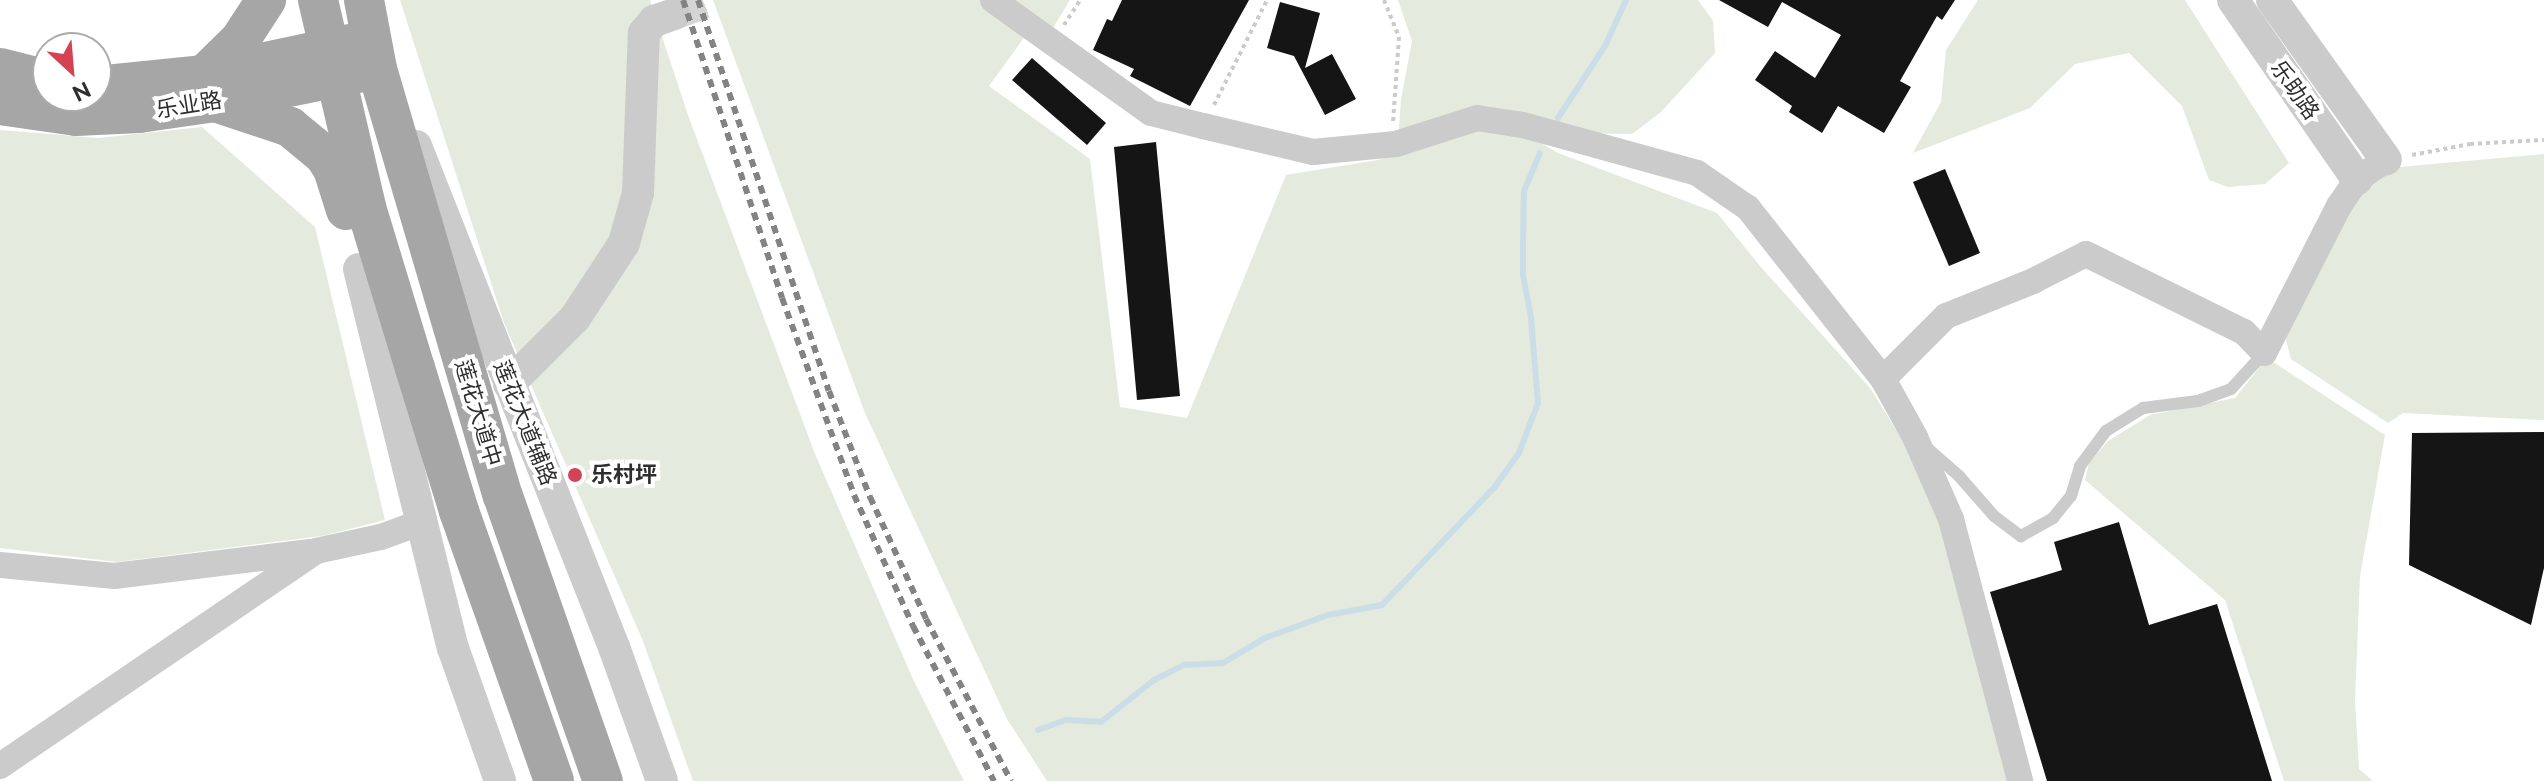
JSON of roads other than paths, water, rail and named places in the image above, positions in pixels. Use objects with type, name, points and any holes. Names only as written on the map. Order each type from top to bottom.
[{"type":"main road","points":[[266,0],[210,88],[290,127],[324,155],[333,169],[344,202],[359,269]]},
{"type":"main road","points":[[318,0],[366,207],[459,511],[554,781]]},
{"type":"main road","name":"莲花大道中","points":[[364,0],[374,54],[512,523],[603,781]]},
{"type":"main road","name":"乐业路","points":[[0,105],[76,116],[139,113],[210,88],[374,54]]},
{"type":"main road","points":[[0,68],[32,76]]},
{"type":"main road","name":"乐业路","points":[[112,86],[210,88]]},
{"type":"main road","points":[[359,269],[366,207]]},
{"type":"street","points":[[993,0],[1151,113],[1313,152],[1396,144],[1477,118],[1523,125],[1697,173],[1748,208],[1883,379],[1915,437],[1951,519],[2020,781]]},
{"type":"street","name":"乐助路","points":[[2233,0],[2357,179]]},
{"type":"street","name":"乐助路","points":[[2272,0],[2386,160]]},
{"type":"street","points":[[509,384],[575,318],[624,243],[638,193],[644,33],[654,21],[674,14]]},
{"type":"street","name":"莲花大道辅路","points":[[374,54],[409,127],[614,647],[662,781]]},
{"type":"street","points":[[1883,379],[1946,316],[2033,281],[2086,254],[2244,332],[2264,353],[2317,247],[2357,179],[2386,160]]},
{"type":"street","points":[[359,269],[419,523],[453,648],[500,781]]},
{"type":"street","points":[[0,565],[114,576],[316,551],[381,537],[419,523]]},
{"type":"street","points":[[0,766],[316,551]]},
{"type":"lane","points":[[1915,437],[1959,476],[1994,516],[2021,536],[2053,518],[2071,496],[2080,466],[2106,431],[2143,408],[2198,401],[2231,389],[2264,353]]},
{"type":"waterway","points":[[1558,118],[1605,46],[1626,0]]},
{"type":"waterway","points":[[1038,730],[1066,720],[1101,722],[1154,680],[1184,665],[1223,663],[1265,638],[1328,615],[1382,605],[1494,488],[1519,453],[1538,403],[1531,317],[1523,275],[1523,242],[1524,191],[1540,153]]},
{"type":"tunnel","points":[[674,14],[710,0]]},
{"type":"railway","points":[[683,0],[782,298],[854,495],[913,626],[994,781]]},
{"type":"railway","points":[[698,0],[829,391],[870,497],[926,619],[1011,781]]},
{"type":"place","name":"乐村坪","points":[[575,475]]}]
